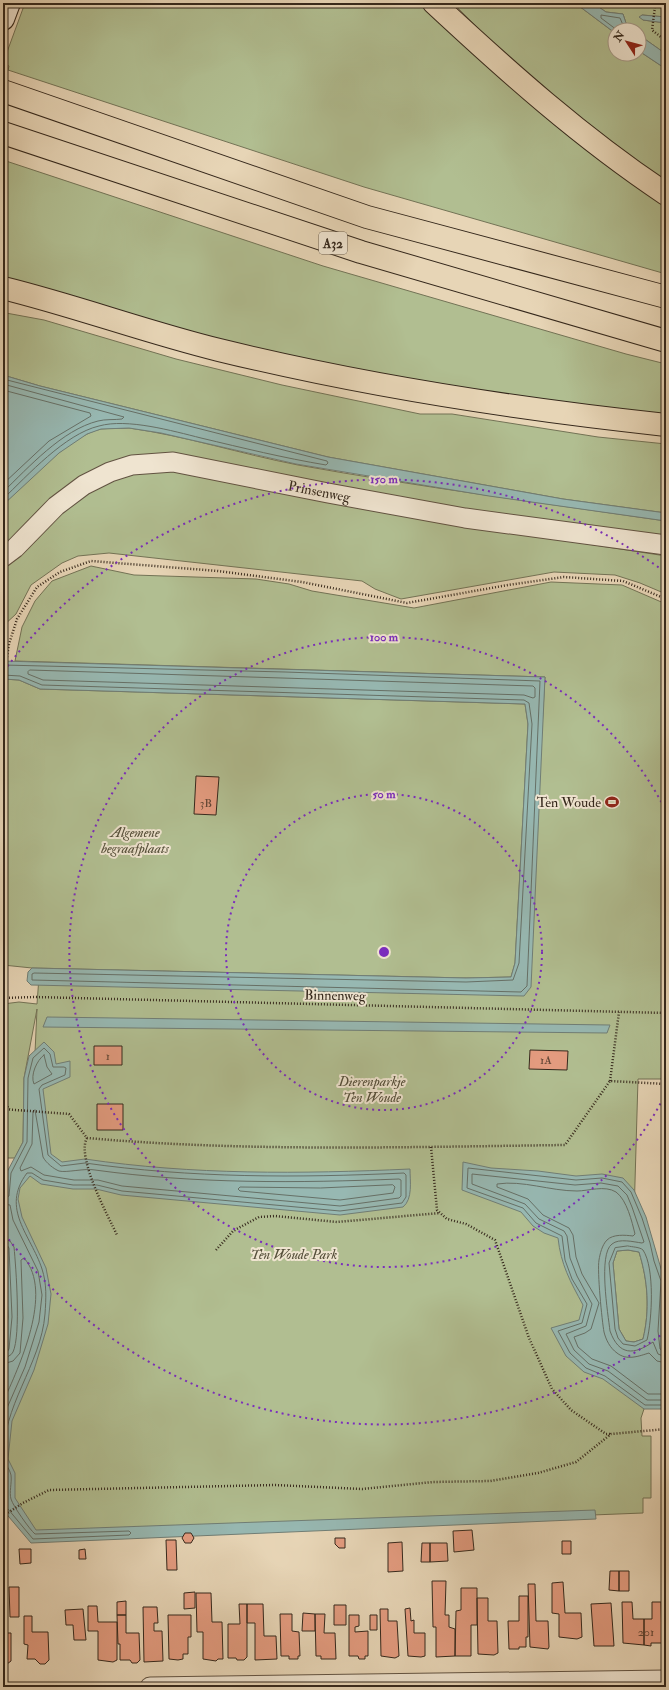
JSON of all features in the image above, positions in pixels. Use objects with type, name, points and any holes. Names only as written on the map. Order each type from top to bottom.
[{"type":"highway","points":[[434,3],[548,106],[595,144],[666,194]]},
{"type":"highway","name":"A32","points":[[3,91],[367,217],[666,296]]},
{"type":"highway","name":"A32","points":[[3,133],[361,252],[666,341]]},
{"type":"highway","points":[[3,288],[219,350],[362,381],[515,407],[666,425]]},
{"type":"highway","points":[[3,305],[42,312],[57,303]]},
{"type":"main road","points":[[3,19],[9,3]]},
{"type":"street","name":"Prinsenweg","points":[[3,556],[15,548],[56,506],[84,485],[110,472],[132,465],[173,462],[328,494],[465,518],[666,545]]},
{"type":"street","points":[[150,1687],[666,1680]]},
{"type":"path","points":[[647,3],[654,6],[652,28],[654,32],[666,41]]},
{"type":"path","points":[[3,665],[7,657],[9,644],[17,619],[37,587],[60,572],[91,561],[218,571],[302,582],[407,603],[508,584],[564,576],[623,581],[666,598]]},
{"type":"path","name":"Binnenweg","points":[[3,998],[35,997],[666,1013]]},
{"type":"path","points":[[3,1109],[69,1114],[87,1138],[124,1141],[257,1146],[564,1145],[610,1081],[618,1012]]},
{"type":"path","points":[[610,1081],[666,1084]]},
{"type":"path","points":[[3,1103],[12,1110]]},
{"type":"path","points":[[87,1138],[84,1143],[89,1170],[97,1194],[117,1235]]},
{"type":"path","points":[[431,1146],[437,1210],[448,1219],[466,1224],[495,1240],[529,1338],[552,1389],[571,1410],[606,1434],[666,1429]]},
{"type":"path","points":[[216,1250],[233,1231],[259,1217],[275,1216],[337,1222],[440,1213]]},
{"type":"path","points":[[3,1516],[23,1503],[49,1490],[275,1485],[362,1489],[433,1482],[490,1481],[538,1473],[576,1462],[611,1434]]},
{"type":"green space","points":[[25,3],[424,3],[666,202],[666,274],[364,187],[8,70],[9,66],[3,63]]},
{"type":"green space","points":[[453,3],[575,3],[607,27],[607,62],[647,62],[647,56],[666,69],[666,182],[622,152],[509,60]]},
{"type":"green space","points":[[593,3],[666,3],[666,17],[642,15],[640,17],[643,20],[666,23],[666,54],[647,41],[647,22],[626,22],[623,14],[606,12]]},
{"type":"green space","points":[[3,160],[323,266],[626,354],[666,364],[666,418],[473,393],[224,343],[3,280]]},
{"type":"green space","points":[[6,313],[44,320],[176,359],[282,385],[420,414],[452,414],[598,437],[666,444],[666,513],[563,499],[328,457],[40,386],[3,375],[3,314]]},
{"type":"green space","points":[[129,428],[150,431],[277,461],[344,473],[666,521],[666,538],[462,509],[143,457],[3,548],[3,505],[36,473],[76,440],[89,433],[101,429]]},
{"type":"green space","points":[[159,470],[190,472],[464,525],[666,556],[666,594],[640,583],[615,575],[554,572],[401,599],[375,589],[362,581],[109,553],[78,556],[62,563],[31,585],[16,614],[3,626],[3,566],[29,547],[57,517],[87,493],[106,483],[135,474]]},
{"type":"green space","name":"Ten Woude Park","points":[[91,566],[134,575],[256,579],[289,584],[312,591],[414,608],[551,582],[622,585],[666,604],[666,1079],[638,1079],[634,1216],[595,1235],[603,1343],[644,1409],[641,1418],[642,1436],[651,1436],[651,1498],[643,1498],[643,1513],[36,1537],[8,1500],[3,1432],[28,1342],[12,1190],[32,1119],[37,1009],[24,1078],[23,1142],[15,1158],[3,1158],[3,1004],[19,1002],[37,1004],[39,977],[521,986],[540,762],[545,677],[15,661],[22,627],[35,601],[52,581]]},
{"type":"green space","name":"Algemene begraafplaats","points":[[3,679],[19,680],[40,689],[525,704],[528,724],[515,963],[511,977],[466,978],[32,968],[3,965]]},
{"type":"green space","points":[[628,1250],[639,1252],[647,1296],[647,1317],[643,1339],[634,1342],[626,1341],[619,1329],[613,1263],[617,1251]]},
{"type":"water","points":[[575,3],[593,3],[606,12],[623,14],[626,22],[607,22],[607,27]]},
{"type":"water","points":[[642,15],[666,17],[666,23],[643,20],[639,17]]},
{"type":"water","points":[[647,41],[666,54],[666,69],[647,56]]},
{"type":"water","points":[[3,375],[40,386],[328,457],[563,499],[666,513],[666,521],[489,496],[296,464],[161,433],[129,428],[101,429],[87,434],[59,453],[3,505]]},
{"type":"water","points":[[3,661],[545,677],[531,987],[524,996],[31,985],[27,981],[28,972],[32,968],[466,978],[511,977],[515,963],[528,724],[525,704],[40,689],[19,680],[3,679]]},
{"type":"water","points":[[47,1017],[610,1025],[607,1033],[43,1027]]},
{"type":"water","points":[[44,1042],[54,1052],[56,1064],[70,1061],[70,1077],[43,1089],[51,1154],[62,1162],[85,1159],[166,1168],[247,1172],[328,1172],[410,1169],[410,1195],[403,1207],[340,1215],[121,1195],[96,1189],[73,1189],[41,1184],[30,1176],[20,1188],[18,1199],[22,1217],[46,1268],[51,1294],[48,1324],[34,1370],[12,1421],[8,1459],[15,1473],[15,1498],[36,1530],[595,1510],[596,1519],[31,1543],[3,1510],[3,1357],[8,1317],[3,1206],[7,1172],[23,1142],[24,1078],[29,1056]]},
{"type":"water","points":[[463,1162],[491,1168],[538,1171],[576,1176],[602,1174],[623,1178],[634,1190],[646,1217],[664,1279],[662,1331],[666,1361],[666,1409],[644,1409],[603,1379],[584,1372],[566,1356],[551,1328],[579,1320],[583,1305],[564,1265],[558,1238],[544,1233],[533,1226],[521,1212],[462,1190]],"holes":[[[628,1250],[639,1252],[646,1285],[647,1317],[643,1339],[634,1342],[626,1341],[619,1329],[613,1263],[617,1251]]]},
{"type":"building","points":[[664,655],[666,655],[666,676],[664,676]]},
{"type":"building","points":[[196,776],[219,777],[216,815],[194,814]]},
{"type":"building","points":[[94,1046],[122,1046],[122,1065],[94,1065]]},
{"type":"building","points":[[530,1050],[568,1051],[567,1070],[529,1069]]},
{"type":"building","points":[[97,1104],[123,1104],[123,1130],[97,1130]]},
{"type":"building","points":[[664,1474],[666,1474],[666,1497],[664,1497]]},
{"type":"building","points":[[472,1530],[474,1550],[454,1552],[453,1531]]},
{"type":"building","points":[[185,1533],[191,1533],[194,1538],[191,1543],[185,1543],[182,1538]]},
{"type":"building","points":[[335,1538],[345,1538],[345,1548],[339,1548],[335,1544]]},
{"type":"building","points":[[166,1540],[176,1540],[177,1570],[167,1570]]},
{"type":"building","points":[[562,1541],[571,1541],[571,1554],[562,1554]]},
{"type":"building","points":[[402,1542],[403,1571],[388,1572],[388,1543]]},
{"type":"building","points":[[422,1543],[430,1543],[430,1562],[421,1562]]},
{"type":"building","points":[[430,1543],[447,1543],[448,1561],[430,1562]]},
{"type":"building","points":[[19,1549],[31,1549],[31,1563],[20,1564]]},
{"type":"building","points":[[85,1549],[86,1559],[79,1559],[79,1550]]},
{"type":"building","points":[[610,1571],[619,1571],[619,1591],[609,1590]]},
{"type":"building","points":[[619,1571],[629,1571],[629,1591],[619,1591]]},
{"type":"building","points":[[432,1581],[446,1581],[445,1615],[449,1615],[449,1627],[455,1629],[455,1656],[436,1657],[436,1627],[433,1627]]},
{"type":"building","points":[[563,1582],[565,1613],[581,1613],[582,1637],[577,1639],[559,1637],[559,1614],[552,1613],[552,1583]]},
{"type":"building","points":[[528,1584],[535,1584],[536,1621],[548,1621],[548,1649],[530,1647]]},
{"type":"building","points":[[9,1587],[19,1587],[19,1617],[10,1617]]},
{"type":"building","points":[[461,1588],[477,1588],[477,1625],[471,1625],[471,1656],[455,1656],[456,1611],[461,1610]]},
{"type":"building","points":[[195,1592],[195,1608],[184,1609],[184,1593]]},
{"type":"building","points":[[196,1593],[211,1593],[212,1622],[222,1622],[223,1659],[218,1659],[216,1661],[203,1659],[203,1632],[197,1632]]},
{"type":"building","points":[[519,1596],[528,1596],[528,1637],[526,1637],[526,1647],[509,1649],[508,1621],[519,1621]]},
{"type":"building","points":[[477,1598],[488,1598],[488,1621],[497,1621],[498,1653],[494,1655],[478,1654]]},
{"type":"building","points":[[126,1601],[126,1615],[117,1615],[117,1602]]},
{"type":"building","points":[[622,1602],[632,1602],[633,1619],[644,1619],[644,1645],[623,1643]]},
{"type":"building","points":[[652,1602],[661,1602],[662,1643],[651,1643],[651,1646],[644,1645],[644,1619],[652,1619]]},
{"type":"building","points":[[611,1603],[614,1646],[594,1646],[591,1604]]},
{"type":"building","points":[[239,1604],[247,1604],[247,1657],[244,1660],[228,1658],[228,1624],[240,1624]]},
{"type":"building","points":[[247,1604],[263,1604],[264,1636],[276,1636],[277,1659],[255,1660],[255,1623],[247,1623]]},
{"type":"building","points":[[334,1605],[346,1605],[346,1625],[334,1625]]},
{"type":"building","points":[[88,1606],[97,1606],[98,1622],[117,1622],[117,1660],[113,1662],[98,1660],[98,1631],[88,1631]]},
{"type":"building","points":[[143,1607],[157,1607],[158,1623],[154,1623],[154,1631],[162,1631],[163,1661],[144,1662]]},
{"type":"building","points":[[410,1608],[411,1621],[414,1620],[414,1633],[425,1633],[425,1656],[408,1656],[405,1609]]},
{"type":"building","points":[[83,1609],[86,1640],[74,1640],[73,1625],[66,1625],[65,1610]]},
{"type":"building","points":[[380,1609],[388,1609],[388,1621],[397,1621],[399,1656],[395,1658],[381,1656]]},
{"type":"building","points":[[303,1613],[315,1614],[315,1631],[302,1631]]},
{"type":"building","points":[[280,1614],[292,1614],[292,1631],[299,1632],[300,1656],[298,1656],[298,1659],[289,1659],[289,1656],[281,1656]]},
{"type":"building","points":[[315,1614],[325,1614],[324,1633],[335,1633],[336,1659],[321,1659],[321,1656],[316,1656]]},
{"type":"building","points":[[117,1615],[126,1615],[126,1633],[139,1633],[140,1660],[137,1663],[132,1663],[130,1660],[120,1660]]},
{"type":"building","points":[[168,1615],[191,1615],[191,1637],[188,1637],[188,1654],[183,1654],[183,1659],[169,1659]]},
{"type":"building","points":[[349,1615],[359,1615],[359,1626],[355,1627],[355,1632],[368,1631],[368,1656],[365,1656],[365,1659],[359,1659],[358,1656],[349,1656]]},
{"type":"building","points":[[370,1615],[377,1615],[377,1630],[370,1630]]},
{"type":"building","points":[[24,1616],[32,1616],[32,1632],[48,1632],[49,1660],[45,1664],[40,1664],[35,1659],[27,1659],[28,1645],[24,1644]]},
{"type":"building","points":[[3,1620],[4,1633],[11,1633],[11,1661],[7,1664],[3,1664]]},
{"type":"place","name":"Ten Woude","points":[[612,802]]},
{"type":"park label","name":"Dierenparkje Ten Woude","points":[[372,1090]]}]
